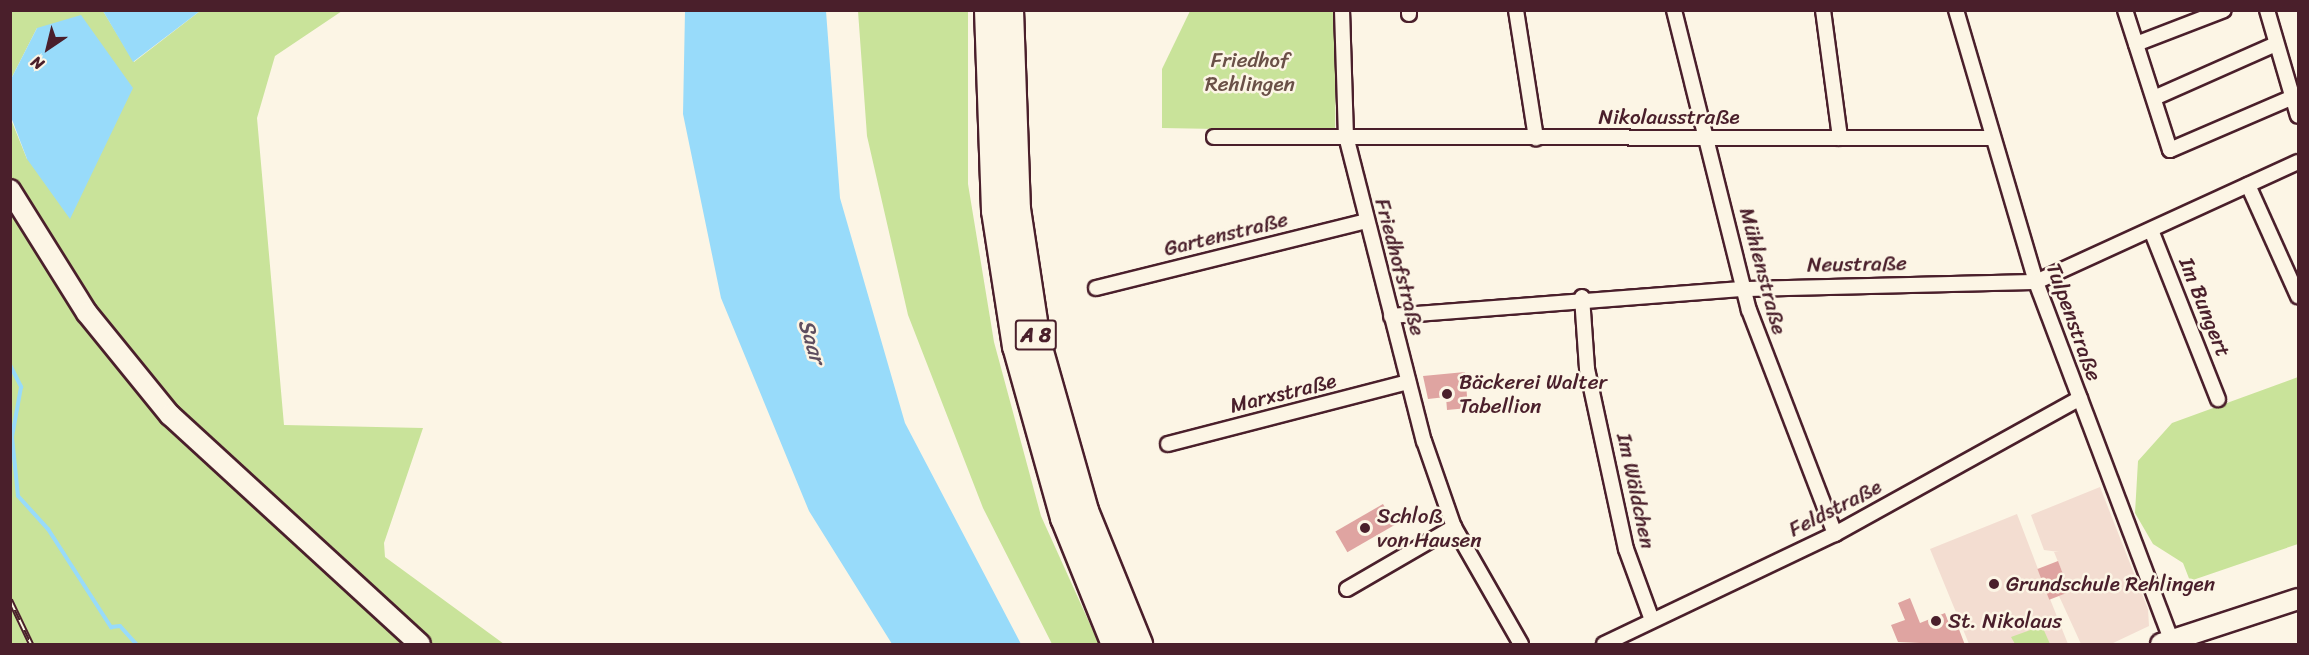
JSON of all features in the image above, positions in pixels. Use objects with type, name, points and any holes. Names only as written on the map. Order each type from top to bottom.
[{"type":"highway","name":"A 8","points":[[988,10],[995,211],[1016,346],[1064,518],[1115,645]]},
{"type":"highway","name":"A 8","points":[[1010,10],[1016,198],[1037,341],[1084,511],[1139,645]]},
{"type":"main road","points":[[10,190],[54,266],[126,364],[225,471],[420,645]]},
{"type":"main road","points":[[2164,643],[2298,599]]},
{"type":"street","name":"Friedhofstraße","points":[[1342,10],[1346,136],[1408,382],[1454,527],[1521,645]]},
{"type":"street","points":[[1516,10],[1536,138]]},
{"type":"street","name":"Mühlenstraße","points":[[1674,10],[1744,289],[1835,534]]},
{"type":"street","points":[[1823,10],[1840,138]]},
{"type":"street","name":"Tulpenstraße","points":[[1956,10],[1991,138],[2036,282],[2080,398],[2164,643]]},
{"type":"street","points":[[2125,10],[2170,150],[2293,97]]},
{"type":"street","points":[[2136,44],[2224,10]]},
{"type":"street","points":[[2267,10],[2298,116]]},
{"type":"street","points":[[2154,98],[2276,44]]},
{"type":"street","name":"Nikolausstraße","points":[[1214,137],[1991,138]]},
{"type":"street","name":"Neustraße","points":[[1391,316],[1582,297],[1744,289],[2036,282],[2298,162]]},
{"type":"street","points":[[2248,185],[2298,296]]},
{"type":"street","name":"Gartenstraße","points":[[1096,288],[1366,221]]},
{"type":"street","name":"Im Bungert","points":[[2151,230],[2218,399]]},
{"type":"street","name":"Im Wäldchen","points":[[1582,297],[1587,369],[1626,549],[1652,620]]},
{"type":"street","name":"Marxstraße","points":[[1168,444],[1408,382]]},
{"type":"street","name":"Feldstraße","points":[[1604,645],[1835,534],[2080,398]]},
{"type":"street","points":[[1347,588],[1454,527]]},
{"type":"shaded area","points":[[2100,487],[2148,609],[2149,626],[2111,644],[2081,644],[2059,596],[2070,591],[2054,552],[2059,552],[2044,550],[2031,515]]},
{"type":"shaded area","name":"Grundschule Rehlingen","points":[[2017,514],[2068,644],[1969,644],[1930,549]]},
{"type":"green space","points":[[11,11],[103,11],[134,62],[200,11],[342,11],[275,56],[257,118],[284,425],[423,428],[384,543],[385,557],[504,644],[11,644],[10,117],[27,159],[37,28],[11,79]]},
{"type":"green space","points":[[858,11],[968,11],[968,184],[994,342],[1041,516],[1099,644],[1052,644],[983,508],[908,315],[867,136]]},
{"type":"green space","name":"Friedhof Rehlingen","points":[[1190,11],[1337,11],[1335,131],[1162,128],[1162,69]]},
{"type":"green space","points":[[2298,377],[2298,544],[2190,581],[2183,563],[2153,544],[2135,513],[2138,461],[2172,423]]},
{"type":"green space","points":[[2042,626],[2050,644],[2015,644],[2011,637]]},
{"type":"water","points":[[103,11],[200,11],[133,62]]},
{"type":"water","name":"Saar","points":[[685,11],[826,11],[840,198],[905,423],[1021,644],[892,644],[809,511],[721,298],[683,114]]},
{"type":"water","points":[[81,15],[133,88],[70,219],[27,159],[11,117],[11,79],[37,28]]},
{"type":"building","name":"Bäckerei Walter Tabellion","points":[[1465,372],[1468,408],[1447,410],[1446,397],[1428,399],[1423,376]]},
{"type":"building","name":"Schloß von Hausen","points":[[1383,504],[1395,525],[1347,552],[1335,532]]},
{"type":"building","points":[[2058,561],[2070,592],[2049,600],[2037,569]]},
{"type":"building","name":"St. Nikolaus","points":[[1910,598],[1920,623],[1945,613],[1950,626],[1957,624],[1965,645],[1898,642],[1891,625],[1905,620],[1898,603]]},
{"type":"waterway","points":[[10,365],[21,387],[12,437],[18,496],[48,529],[111,627],[120,626],[136,644]]},
{"type":"railway","points":[[10,600],[31,644]]},
{"type":"place","name":"Bäckerei Walter Tabellion","points":[[1447,394]]},
{"type":"place","name":"Schloß von Hausen","points":[[1365,528]]},
{"type":"place","name":"Grundschule Rehlingen","points":[[1994,584]]},
{"type":"place","name":"St. Nikolaus","points":[[1936,621]]}]
